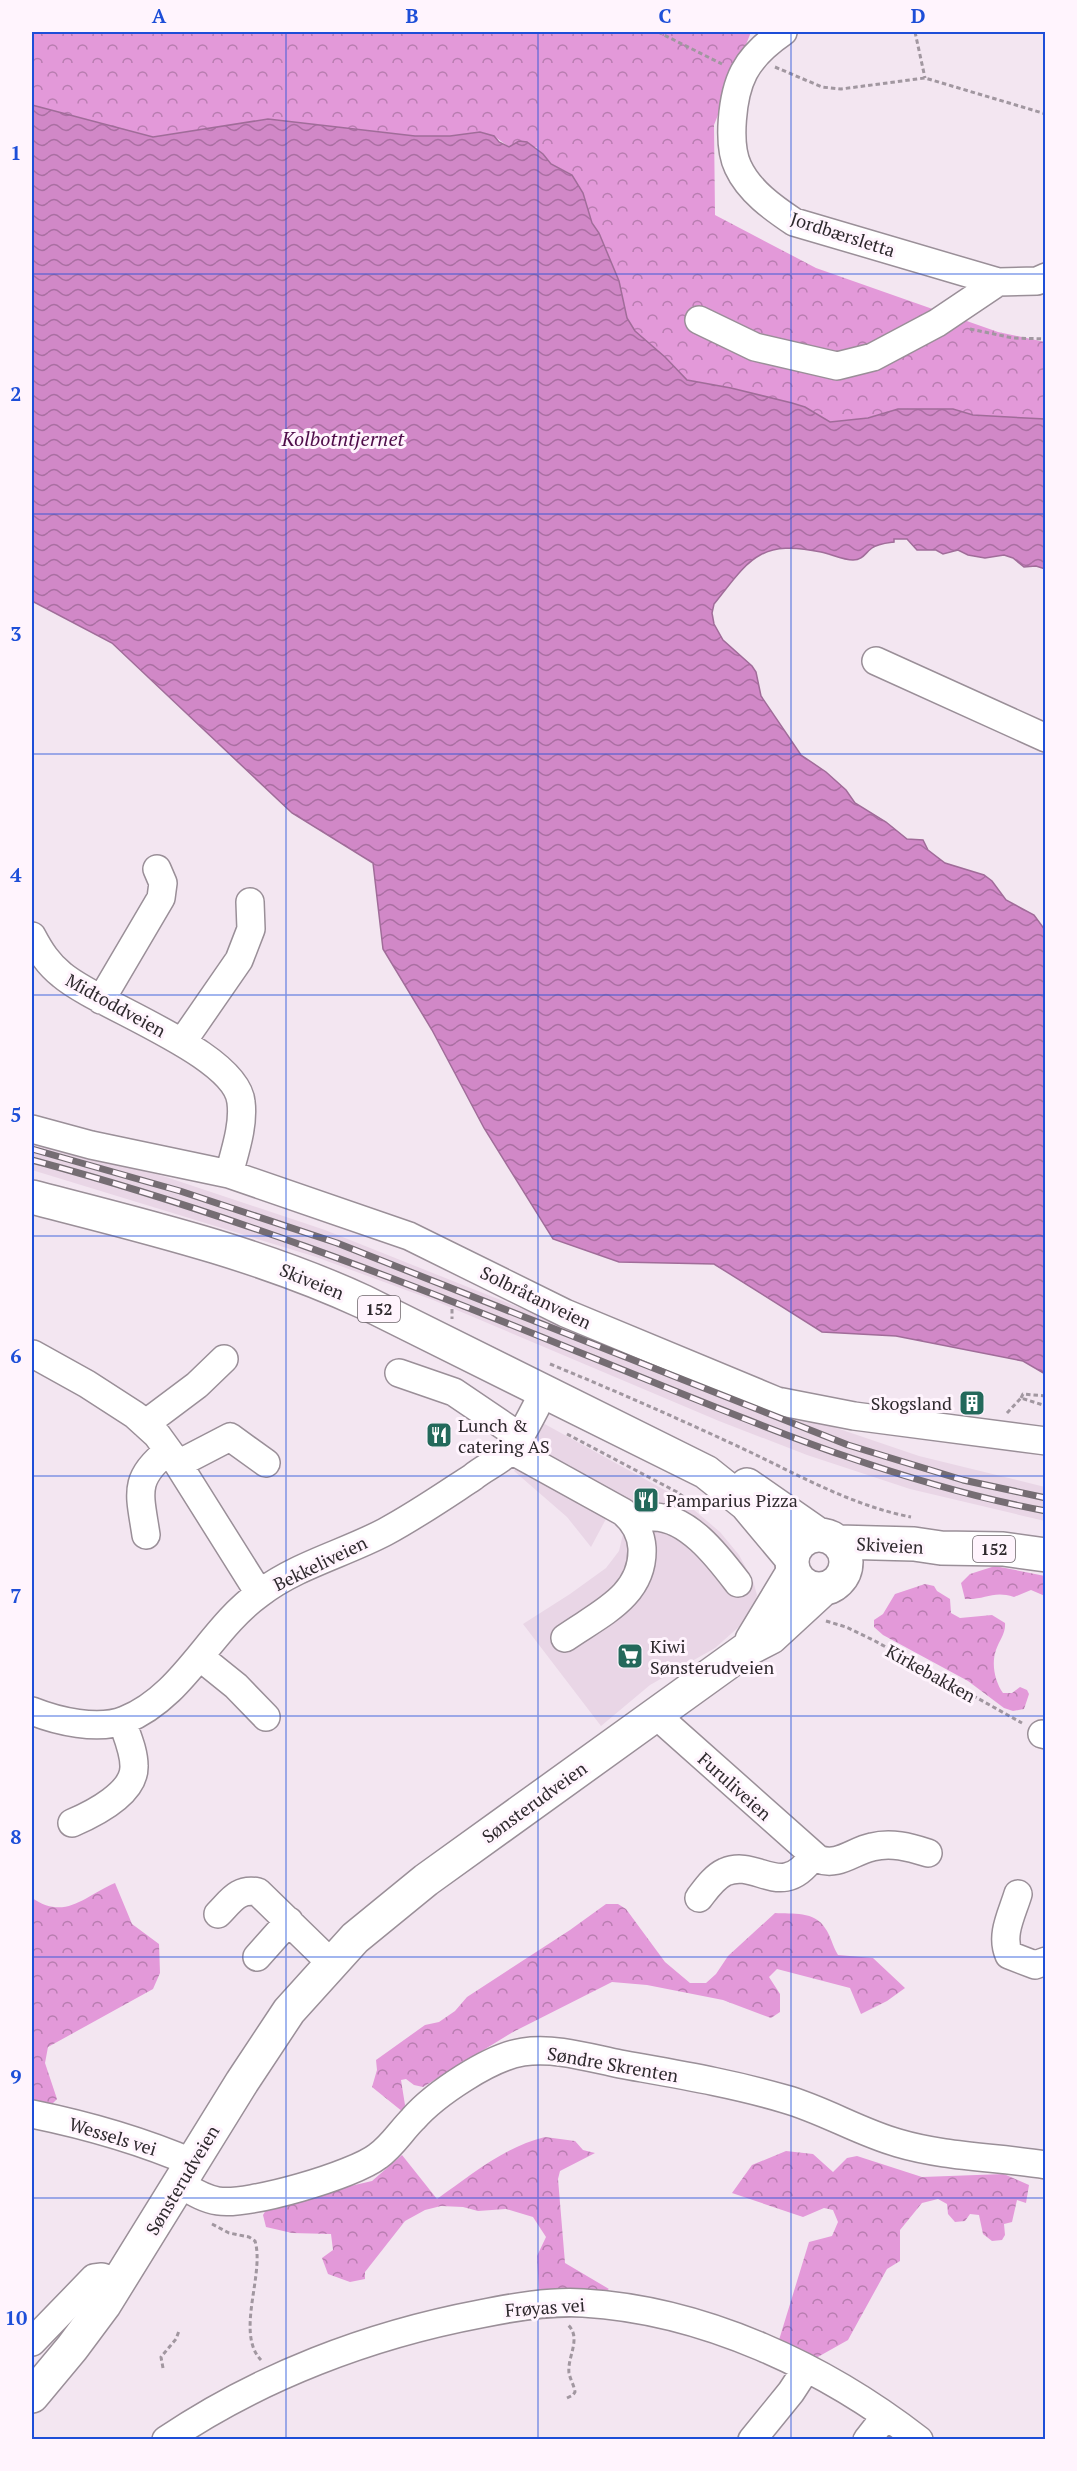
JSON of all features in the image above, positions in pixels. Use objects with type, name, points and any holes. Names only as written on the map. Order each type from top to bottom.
[{"type":"main road","name":"Skiveien","points":[[32,1197],[157,1230],[309,1278],[399,1319],[543,1376],[706,1472],[746,1504],[793,1566]]},
{"type":"main road","name":"Skiveien","points":[[706,1472],[742,1482],[828,1538],[941,1548],[1003,1549],[1046,1555]]},
{"type":"main road","points":[[793,1566],[801,1542],[809,1536],[828,1538],[846,1559],[829,1596]]},
{"type":"main road","name":"Skiveien","points":[[829,1596],[941,1548]]},
{"type":"main road","name":"152","points":[[793,1566],[805,1586],[829,1596]]},
{"type":"main road","name":"Sønsterudveien","points":[[744,1651],[793,1566]]},
{"type":"main road","name":"Sønsterudveien","points":[[32,2396],[72,2348],[119,2283],[273,2034],[331,1962],[379,1917],[426,1880],[744,1651],[771,1637],[829,1596]]},
{"type":"street","name":"Jordbærsletta","points":[[783,32],[764,45],[749,65],[733,112],[731,137],[738,168],[765,203],[795,222],[998,282],[1037,281],[1046,277]]},
{"type":"street","points":[[699,320],[755,347],[837,366],[873,357],[937,323],[998,282]]},
{"type":"street","points":[[876,661],[1046,738]]},
{"type":"street","points":[[101,1000],[161,898],[163,883],[156,869]]},
{"type":"street","name":"Midtoddveien","points":[[183,1041],[239,960],[250,929],[250,902]]},
{"type":"street","name":"Midtoddveien","points":[[32,936],[45,959],[63,977],[101,1000],[183,1041],[232,1080],[242,1101],[239,1137],[229,1174]]},
{"type":"street","name":"Solbråtanveien","points":[[32,1128],[91,1145],[229,1174],[409,1236],[565,1313],[777,1401],[854,1416],[1046,1440]]},
{"type":"street","points":[[33,1354],[87,1384],[135,1415],[157,1435],[259,1593]]},
{"type":"street","points":[[145,1424],[197,1385],[224,1359]]},
{"type":"street","points":[[399,1373],[454,1392],[515,1443],[623,1512],[633,1522],[641,1541],[642,1562],[635,1582],[614,1604],[565,1638]]},
{"type":"street","name":"Bekkeliveien","points":[[32,1711],[89,1724],[122,1721],[146,1710],[200,1657],[237,1614],[259,1593],[293,1573],[384,1533],[441,1498],[515,1443],[543,1376]]},
{"type":"street","points":[[146,1535],[141,1504],[141,1484],[147,1470],[230,1437],[266,1463]]},
{"type":"street","points":[[633,1522],[652,1517],[670,1521],[689,1530],[714,1552],[738,1582]]},
{"type":"street","points":[[200,1657],[236,1686],[266,1717]]},
{"type":"street","name":"Furuliveien","points":[[656,1715],[813,1856]]},
{"type":"street","points":[[72,1823],[106,1806],[130,1780],[135,1769],[134,1756],[122,1721]]},
{"type":"street","points":[[699,1898],[723,1873],[740,1870],[771,1877],[786,1877],[798,1873],[813,1856],[823,1861],[833,1862],[865,1849],[888,1844],[928,1852]]},
{"type":"street","points":[[218,1914],[238,1892],[248,1890],[258,1892],[331,1962]]},
{"type":"street","points":[[1018,1894],[1005,1935],[1005,1945],[1010,1955],[1035,1965],[1046,1961]]},
{"type":"street","points":[[257,1957],[289,1922]]},
{"type":"street","name":"Søndre Skrenten","points":[[186,2174],[201,2196],[217,2201],[243,2201],[352,2170],[376,2158],[387,2149],[414,2118],[445,2091],[501,2059],[534,2051],[586,2057],[699,2079],[785,2099],[858,2129],[913,2147],[1046,2165]]},
{"type":"street","name":"Wessels vei","points":[[32,2114],[110,2134],[171,2154],[186,2174]]},
{"type":"street","points":[[32,2342],[94,2278],[102,2277],[119,2283]]},
{"type":"street","name":"Frøyas vei","points":[[175,2437],[236,2398],[350,2349],[459,2318],[522,2306],[581,2303],[606,2305],[664,2316],[712,2328],[768,2349],[806,2369],[920,2439]]},
{"type":"street","points":[[752,2439],[791,2392],[806,2369]]},
{"type":"street","points":[[867,2439],[885,2417]]},
{"type":"path","points":[[661,32],[687,44],[706,57],[749,65],[822,87],[841,89],[925,78],[1046,114]]},
{"type":"path","points":[[915,32],[925,78]]},
{"type":"path","points":[[937,323],[1013,338],[1046,339]]},
{"type":"path","points":[[452,1309],[452,1319],[456,1325]]},
{"type":"path","points":[[543,1376],[653,1407],[843,1496],[886,1511],[916,1518]]},
{"type":"path","points":[[1004,1416],[1023,1394],[1046,1396]]},
{"type":"path","points":[[1021,1398],[1046,1406]]},
{"type":"path","points":[[560,1429],[677,1492],[705,1514]]},
{"type":"path","name":"Kirkebakken","points":[[829,1596],[837,1623],[860,1633],[1044,1735]]},
{"type":"path","points":[[208,2222],[228,2234],[249,2236],[255,2241],[258,2258],[251,2308],[254,2349],[264,2361],[290,2373]]},
{"type":"path","points":[[567,2398],[573,2396],[575,2392],[568,2370],[574,2342],[569,2326]]},
{"type":"path","points":[[163,2368],[161,2358],[176,2339],[178,2331]]},
{"type":"shaded area","points":[[32,1141],[166,1177],[325,1230],[736,1394],[919,1456],[1045,1487],[1045,1521],[910,1489],[807,1455],[719,1421],[433,1300],[316,1257],[32,1170]]},
{"type":"shaded area","points":[[541,1422],[681,1499],[720,1532],[739,1555],[753,1581],[757,1595],[752,1610],[740,1626],[715,1648],[650,1685],[601,1726],[523,1624],[606,1568],[619,1551],[623,1534],[621,1525],[607,1517],[591,1547],[567,1517],[514,1471],[530,1447]]},
{"type":"green space","points":[[32,32],[751,32],[714,125],[715,215],[816,268],[998,332],[1045,342],[1045,419],[973,415],[946,409],[915,411],[898,409],[868,418],[830,422],[805,407],[792,403],[687,380],[635,331],[627,318],[619,281],[599,233],[592,223],[583,193],[569,173],[551,164],[536,147],[509,147],[494,136],[480,132],[450,136],[415,136],[268,119],[153,137],[32,105]]},
{"type":"green space","points":[[995,1566],[1045,1576],[1045,1596],[1031,1590],[1014,1597],[1000,1594],[965,1599],[961,1583],[970,1574]]},
{"type":"green space","points":[[925,1584],[934,1586],[937,1591],[950,1599],[951,1613],[960,1618],[992,1615],[1005,1623],[995,1655],[995,1673],[1003,1693],[1012,1693],[1020,1687],[1027,1690],[1029,1694],[1024,1709],[1013,1711],[1004,1708],[968,1681],[883,1635],[874,1627],[874,1620],[883,1614],[895,1594]]},
{"type":"green space","points":[[115,1883],[132,1924],[159,1944],[160,1973],[153,1989],[48,2047],[45,2063],[57,2099],[51,2105],[32,2103],[32,1898],[55,1907],[65,1907],[84,1900]]},
{"type":"green space","points":[[606,1904],[618,1904],[626,1909],[665,1962],[690,1983],[706,1983],[716,1974],[728,1956],[775,1913],[803,1914],[815,1919],[827,1931],[838,1955],[873,1958],[905,1988],[887,2001],[861,2014],[850,1988],[777,1969],[769,1977],[780,1994],[780,2012],[771,2018],[723,2000],[647,1985],[612,1982],[513,2032],[423,2087],[414,2085],[406,2079],[401,2080],[405,2105],[403,2112],[372,2087],[377,2070],[376,2060],[425,2025],[439,2022],[455,2011],[467,1997]]},
{"type":"green space","points":[[545,2137],[575,2141],[583,2150],[595,2153],[560,2171],[558,2179],[565,2263],[609,2289],[602,2294],[539,2290],[537,2256],[546,2237],[533,2217],[506,2209],[478,2211],[463,2207],[441,2206],[425,2210],[405,2221],[365,2272],[365,2279],[350,2282],[328,2274],[322,2258],[333,2250],[331,2234],[292,2233],[266,2227],[263,2215],[269,2205],[372,2181],[402,2155],[437,2199],[475,2171],[502,2155]]},
{"type":"green space","points":[[786,2151],[813,2154],[833,2172],[847,2158],[857,2156],[922,2177],[1004,2174],[1029,2185],[1026,2203],[1017,2200],[1012,2222],[1004,2224],[1005,2235],[1002,2240],[992,2241],[983,2234],[979,2215],[970,2214],[965,2221],[955,2222],[948,2214],[947,2204],[938,2199],[922,2203],[900,2230],[900,2261],[887,2269],[848,2340],[816,2358],[779,2340],[809,2242],[832,2236],[838,2222],[833,2210],[824,2208],[803,2217],[732,2193],[752,2165]]},
{"type":"water","name":"Kolbotntjernet","points":[[32,105],[153,137],[268,119],[415,136],[450,136],[480,132],[494,136],[499,142],[509,147],[519,141],[527,142],[543,154],[551,164],[572,175],[583,193],[592,223],[599,233],[619,281],[627,318],[635,331],[687,380],[792,403],[805,407],[830,422],[868,418],[898,409],[953,409],[973,415],[1045,419],[1045,569],[1036,566],[1024,567],[1013,558],[1004,555],[985,558],[968,555],[958,550],[943,554],[936,550],[917,550],[907,539],[894,539],[894,542],[872,548],[862,558],[856,560],[821,552],[783,548],[769,551],[747,565],[714,604],[712,613],[714,624],[723,640],[756,672],[761,696],[801,755],[826,772],[846,790],[855,803],[886,822],[907,839],[923,840],[928,850],[945,863],[984,875],[992,881],[1006,900],[1034,915],[1045,930],[1045,1374],[1023,1361],[896,1336],[822,1332],[714,1264],[619,1262],[553,1239],[484,1128],[432,1030],[383,949],[373,863],[292,813],[112,643],[32,601]]},
{"type":"railway","points":[[32,1149],[180,1191],[337,1243],[848,1445],[963,1480],[1046,1498]]},
{"type":"railway","points":[[32,1160],[170,1201],[307,1247],[442,1297],[807,1443],[925,1482],[1046,1511]]},
{"type":"place","name":"Skogsland","points":[[972,1403]]},
{"type":"place","name":"Lunch & catering AS","points":[[439,1435]]},
{"type":"place","name":"Pamparius Pizza","points":[[646,1500]]},
{"type":"place","name":"Kiwi Sønsterudveien","points":[[630,1656]]}]
